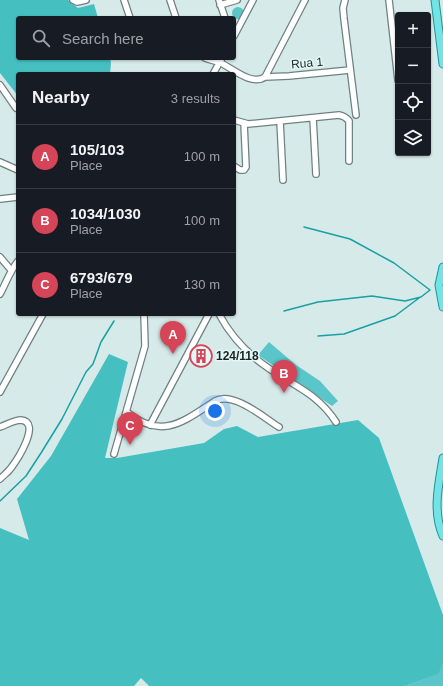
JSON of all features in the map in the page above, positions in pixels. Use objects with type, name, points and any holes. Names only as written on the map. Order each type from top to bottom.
[{"type":"main road","points":[[436,0],[443,64]]},
{"type":"main road","points":[[443,267],[440,293],[443,307]]},
{"type":"main road","points":[[443,458],[437,501],[438,521],[443,536]]},
{"type":"street","points":[[73,0],[77,2],[86,0]]},
{"type":"street","points":[[124,0],[129,16]]},
{"type":"street","points":[[170,0],[175,16]]},
{"type":"street","points":[[226,16],[219,3],[237,0]]},
{"type":"street","points":[[236,32],[253,0]]},
{"type":"street","points":[[265,76],[305,0]]},
{"type":"street","points":[[345,0],[343,8],[356,115]]},
{"type":"street","points":[[389,0],[395,53]]},
{"type":"street","points":[[236,22],[243,19]]},
{"type":"street","points":[[214,72],[221,60]]},
{"type":"street","name":"Rua 1","points":[[221,60],[253,80],[262,79],[265,76],[283,77],[350,70]]},
{"type":"street","points":[[0,85],[16,108]]},
{"type":"street","points":[[236,121],[256,124],[339,115],[347,118],[348,121],[349,161]]},
{"type":"street","points":[[313,118],[316,174]]},
{"type":"street","points":[[280,121],[283,180]]},
{"type":"street","points":[[236,167],[240,170],[244,170],[246,166],[244,123]]},
{"type":"street","points":[[0,162],[16,169]]},
{"type":"street","points":[[0,199],[16,197]]},
{"type":"street","points":[[0,257],[11,270]]},
{"type":"street","points":[[0,294],[9,278],[11,270],[16,264]]},
{"type":"street","points":[[0,392],[42,316]]},
{"type":"street","points":[[114,454],[145,346],[144,316]]},
{"type":"street","points":[[150,425],[208,316]]},
{"type":"street","points":[[220,316],[238,341],[251,354],[263,365],[320,401],[336,422]]},
{"type":"street","points":[[127,412],[139,421],[160,427],[179,423],[220,398],[225,398],[241,403],[279,427]]},
{"type":"street","points":[[0,427],[21,420],[29,424],[30,429],[24,446],[12,466],[0,479]]},
{"type":"shaded area","points":[[0,0],[68,0],[78,8],[94,4],[97,16],[16,16],[16,60],[110,60],[110,72],[16,72],[16,93],[0,73]]},
{"type":"shaded area","points":[[236,7],[240,7],[244,11],[244,15],[240,19],[236,19],[236,16],[232,15],[232,11]]},
{"type":"shaded area","points":[[269,342],[296,365],[320,381],[338,401],[332,406],[258,355]]},
{"type":"shaded area","points":[[109,354],[128,362],[105,458],[117,458],[204,443],[224,429],[237,426],[258,437],[358,420],[379,438],[443,615],[443,664],[438,674],[405,686],[149,686],[141,678],[134,686],[0,686],[0,528],[29,540],[17,499],[51,456]]},
{"type":"shaded area","points":[[443,664],[443,686],[405,686],[437,674]]},
{"type":"waterway","points":[[284,311],[318,302],[372,296],[405,301],[421,297],[430,290],[394,263],[350,239],[304,227]]},
{"type":"waterway","points":[[318,336],[344,334],[395,316],[419,298]]},
{"type":"waterway","points":[[0,501],[26,476],[41,453],[62,419],[86,372],[93,364],[101,342],[114,321]]},
{"type":"place","name":"105/103","points":[[173,354]]},
{"type":"place","name":"124/118","points":[[201,356]]},
{"type":"place","name":"1034/1030","points":[[284,393]]},
{"type":"place","name":"6793/679","points":[[130,445]]}]
